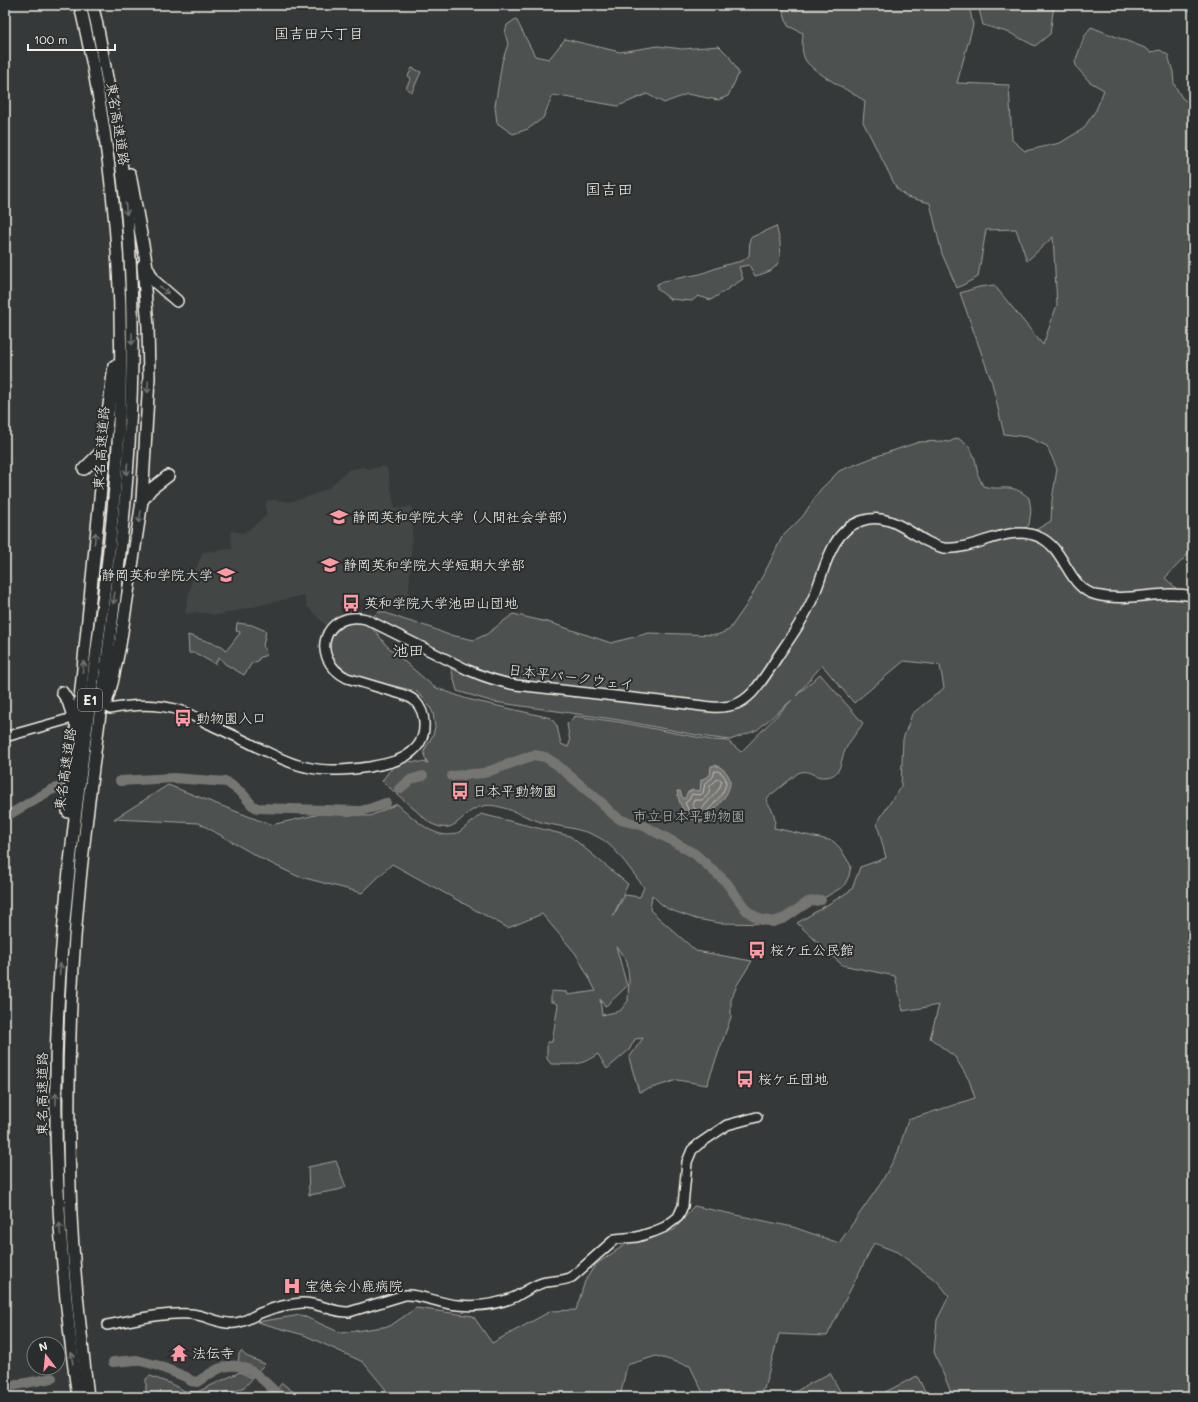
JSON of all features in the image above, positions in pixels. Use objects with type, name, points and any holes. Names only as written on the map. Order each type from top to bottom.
[{"type":"highway","name":"東名高速道路","points":[[78,1397],[70,1344],[62,1264],[57,1143],[57,1040],[62,936],[72,834],[103,600],[118,447],[121,331],[114,204],[106,136],[98,86],[80,5]]},
{"type":"highway","name":"東名高速道路","points":[[88,1397],[80,1327],[69,1159],[70,1011],[77,909],[115,593],[123,513],[129,447],[132,331],[128,232],[124,181],[110,90],[93,8]]},
{"type":"highway","points":[[93,8],[125,140],[145,261],[150,274],[161,288],[177,301]]},
{"type":"highway","points":[[98,730],[112,683],[120,645],[142,501],[149,378],[148,327],[138,222]]},
{"type":"highway","points":[[62,936],[70,770],[78,719],[116,344],[119,278]]},
{"type":"highway","points":[[84,469],[102,451],[107,428]]},
{"type":"highway","points":[[142,501],[151,489],[168,476]]},
{"type":"highway","points":[[62,692],[68,701],[75,720],[73,748]]},
{"type":"street","name":"日本平パークウェイ","points":[[110,709],[146,705],[182,711],[277,757],[306,767],[326,770],[346,770],[382,765],[399,760],[413,751],[422,738],[424,721],[417,704],[414,700],[405,695],[347,678],[331,666],[325,653],[325,641],[330,630],[339,621],[354,617],[366,619],[474,672],[497,681],[516,685],[712,707],[722,707],[735,704],[747,697],[757,687],[799,625],[814,596],[832,549],[842,534],[854,523],[872,518],[880,518],[893,522],[942,548],[958,547],[1010,534],[1023,533],[1035,535],[1041,537],[1052,546],[1080,587],[1088,593],[1111,598],[1172,594],[1193,596]]},
{"type":"street","points":[[5,737],[69,720]]},
{"type":"street","points":[[107,1325],[181,1314],[198,1315],[226,1323],[237,1323],[269,1310],[301,1303],[316,1305],[342,1312],[350,1312],[405,1295],[413,1294],[438,1302],[456,1305],[485,1306],[513,1298],[542,1283],[566,1280],[572,1277],[615,1239],[637,1237],[665,1227],[678,1217],[683,1206],[687,1162],[692,1150],[727,1125],[757,1117]]},
{"type":"shaded area","points":[[383,466],[387,468],[395,509],[412,506],[413,517],[409,593],[412,613],[383,606],[376,598],[339,602],[342,616],[327,627],[307,606],[304,595],[218,615],[196,612],[187,614],[185,612],[193,576],[203,552],[232,549],[231,531],[244,533],[266,516],[266,501],[274,500],[290,502],[308,497],[329,488],[348,470],[362,467],[371,469]]},
{"type":"green space","name":"市立日本平動物園","points":[[781,5],[969,5],[973,25],[957,83],[1009,85],[1012,140],[1025,151],[1060,143],[1083,129],[1096,110],[1104,90],[1090,82],[1077,68],[1075,62],[1084,37],[1091,27],[1145,48],[1151,52],[1160,50],[1168,55],[1173,72],[1174,84],[1182,98],[1193,106],[1193,549],[1165,578],[1193,604],[1193,1397],[953,1397],[934,1352],[937,1320],[949,1296],[939,1283],[897,1252],[874,1243],[827,1336],[779,1334],[764,1389],[746,1397],[705,1397],[690,1366],[656,1356],[627,1365],[620,1397],[392,1397],[363,1362],[304,1335],[257,1322],[301,1315],[341,1333],[390,1326],[416,1308],[473,1316],[492,1343],[551,1311],[576,1310],[585,1281],[595,1265],[629,1242],[674,1230],[694,1206],[793,1227],[839,1243],[881,1183],[898,1152],[908,1120],[975,1098],[969,1080],[955,1057],[930,1038],[939,1005],[903,1011],[895,976],[842,965],[797,923],[852,889],[860,867],[886,858],[877,823],[901,786],[903,739],[912,714],[944,688],[940,665],[904,661],[854,703],[822,665],[796,696],[820,674],[863,723],[848,745],[839,769],[834,775],[820,777],[809,772],[798,773],[767,798],[768,804],[774,815],[774,828],[833,841],[840,848],[851,866],[849,876],[844,886],[778,924],[719,923],[696,919],[668,909],[652,895],[650,910],[696,951],[752,961],[737,985],[731,1000],[731,1017],[707,1085],[677,1080],[639,1092],[629,1058],[643,1038],[635,1039],[629,1050],[607,1069],[598,1054],[576,1064],[551,1064],[547,1059],[547,1042],[552,1042],[558,1005],[551,1002],[551,991],[567,992],[568,995],[596,991],[576,954],[542,914],[508,928],[392,864],[362,893],[297,876],[262,859],[199,823],[114,819],[168,785],[271,825],[320,814],[370,816],[397,804],[425,827],[434,832],[451,835],[459,832],[481,814],[570,836],[628,884],[613,916],[625,895],[640,897],[644,887],[617,852],[600,838],[584,831],[541,822],[504,808],[489,805],[475,809],[453,826],[439,827],[430,823],[382,781],[396,765],[401,763],[428,763],[425,758],[424,751],[433,735],[435,727],[433,713],[424,699],[416,691],[359,678],[341,670],[329,656],[329,639],[333,631],[339,626],[347,623],[357,622],[368,625],[377,633],[385,644],[434,687],[467,699],[551,718],[557,726],[561,744],[568,747],[570,742],[567,724],[575,716],[619,722],[711,740],[728,741],[741,752],[792,700],[757,730],[730,740],[619,720],[494,702],[457,691],[449,655],[376,619],[374,616],[378,612],[383,612],[446,634],[474,640],[487,634],[513,614],[551,623],[611,643],[649,633],[717,635],[729,630],[747,604],[782,537],[803,516],[820,490],[839,471],[919,442],[949,442],[958,438],[970,447],[975,459],[978,475],[983,486],[990,488],[1011,488],[1029,498],[1031,510],[1029,525],[1019,532],[998,534],[1020,539],[1051,521],[1052,500],[1057,469],[1047,446],[1027,437],[1004,434],[992,383],[960,293],[979,287],[994,285],[1043,345],[1057,305],[1053,237],[1027,261],[1016,229],[986,230],[978,277],[957,288],[942,254],[930,203],[907,197],[897,189],[863,122],[865,101],[810,66],[803,55],[803,33],[788,26]],"holes":[[[616,946],[627,962],[629,979],[628,1001],[620,1011],[602,1015],[600,999],[605,1007],[627,986]]]},
{"type":"green space","points":[[978,5],[1054,5],[1050,34],[1035,46],[1010,33],[983,25]]},
{"type":"green space","points":[[516,19],[535,56],[549,59],[565,39],[620,52],[658,46],[682,49],[719,46],[729,56],[739,73],[728,96],[718,100],[687,94],[664,103],[647,94],[618,106],[553,95],[543,118],[528,129],[513,134],[497,123],[495,106],[502,62],[508,44],[505,33],[507,25]]},
{"type":"green space","points":[[412,68],[421,72],[412,92],[406,88],[411,78],[408,76]]},
{"type":"green space","points":[[776,226],[780,244],[780,256],[775,267],[770,271],[755,276],[749,265],[739,267],[743,279],[711,300],[698,296],[692,301],[670,299],[657,289],[657,284],[664,281],[700,274],[725,265],[742,261],[749,256],[750,238]]},
{"type":"green space","points":[[237,623],[252,625],[266,631],[263,646],[266,655],[259,658],[258,661],[252,663],[244,675],[225,664],[219,657],[215,664],[195,653],[189,653],[188,635],[222,646],[226,651],[240,633],[236,631]]},
{"type":"green space","points":[[336,1161],[346,1187],[338,1190],[309,1195],[308,1167]]},
{"type":"green space","points":[[241,1351],[246,1356],[265,1364],[256,1373],[238,1364],[239,1354]]},
{"type":"green space","points":[[240,1372],[252,1378],[246,1386],[235,1391],[202,1397],[146,1395],[146,1379],[150,1376],[185,1391],[197,1392]]},
{"type":"green space","points":[[830,1373],[843,1397],[785,1397]]},
{"type":"green space","points":[[917,1376],[928,1397],[888,1397],[885,1392]]},
{"type":"green space","points":[[282,1383],[300,1397],[270,1397]]},
{"type":"water","points":[[716,765],[725,771],[729,778],[730,786],[722,801],[704,822],[698,821],[693,819],[685,812],[678,797],[677,791],[680,791],[682,797],[685,799],[687,793],[692,790],[700,791],[701,780],[710,775],[711,766]]},
{"type":"waterway","points":[[452,776],[484,773],[534,755],[545,757],[556,764],[621,820],[644,826],[695,854],[726,882],[747,911],[759,919],[773,922],[785,918],[808,902],[821,900]]},
{"type":"waterway","points":[[399,789],[412,779],[423,776]]},
{"type":"waterway","points":[[120,781],[173,778],[227,782],[242,793],[252,805],[257,808],[360,811],[386,803]]},
{"type":"waterway","points":[[5,817],[51,790],[63,786]]},
{"type":"waterway","points":[[113,1362],[137,1360],[156,1365],[186,1377],[191,1381],[197,1382],[221,1368],[238,1366],[254,1373],[280,1397]]},
{"type":"waterway","points":[[5,1387],[52,1378]]},
{"type":"place","name":"静岡英和学院大学（人間社会学部）","points":[[339,517]]},
{"type":"place","name":"静岡英和学院大学短期大学部","points":[[330,565]]},
{"type":"place","name":"静岡英和学院大学","points":[[226,575]]},
{"type":"place","name":"英和学院大学池田山団地","points":[[351,603]]},
{"type":"place","name":"動物園入口","points":[[183,718]]},
{"type":"place","name":"日本平動物園","points":[[460,791]]},
{"type":"place","name":"桜ケ丘公民館","points":[[757,950]]},
{"type":"place","name":"桜ケ丘団地","points":[[745,1079]]},
{"type":"place","name":"宝徳会小鹿病院","points":[[292,1286]]},
{"type":"place","name":"法伝寺","points":[[179,1353]]},
{"type":"district","name":"国吉田六丁目","points":[[319,34]]},
{"type":"district","name":"国吉田","points":[[609,189]]},
{"type":"district","name":"池田","points":[[408,650]]}]
